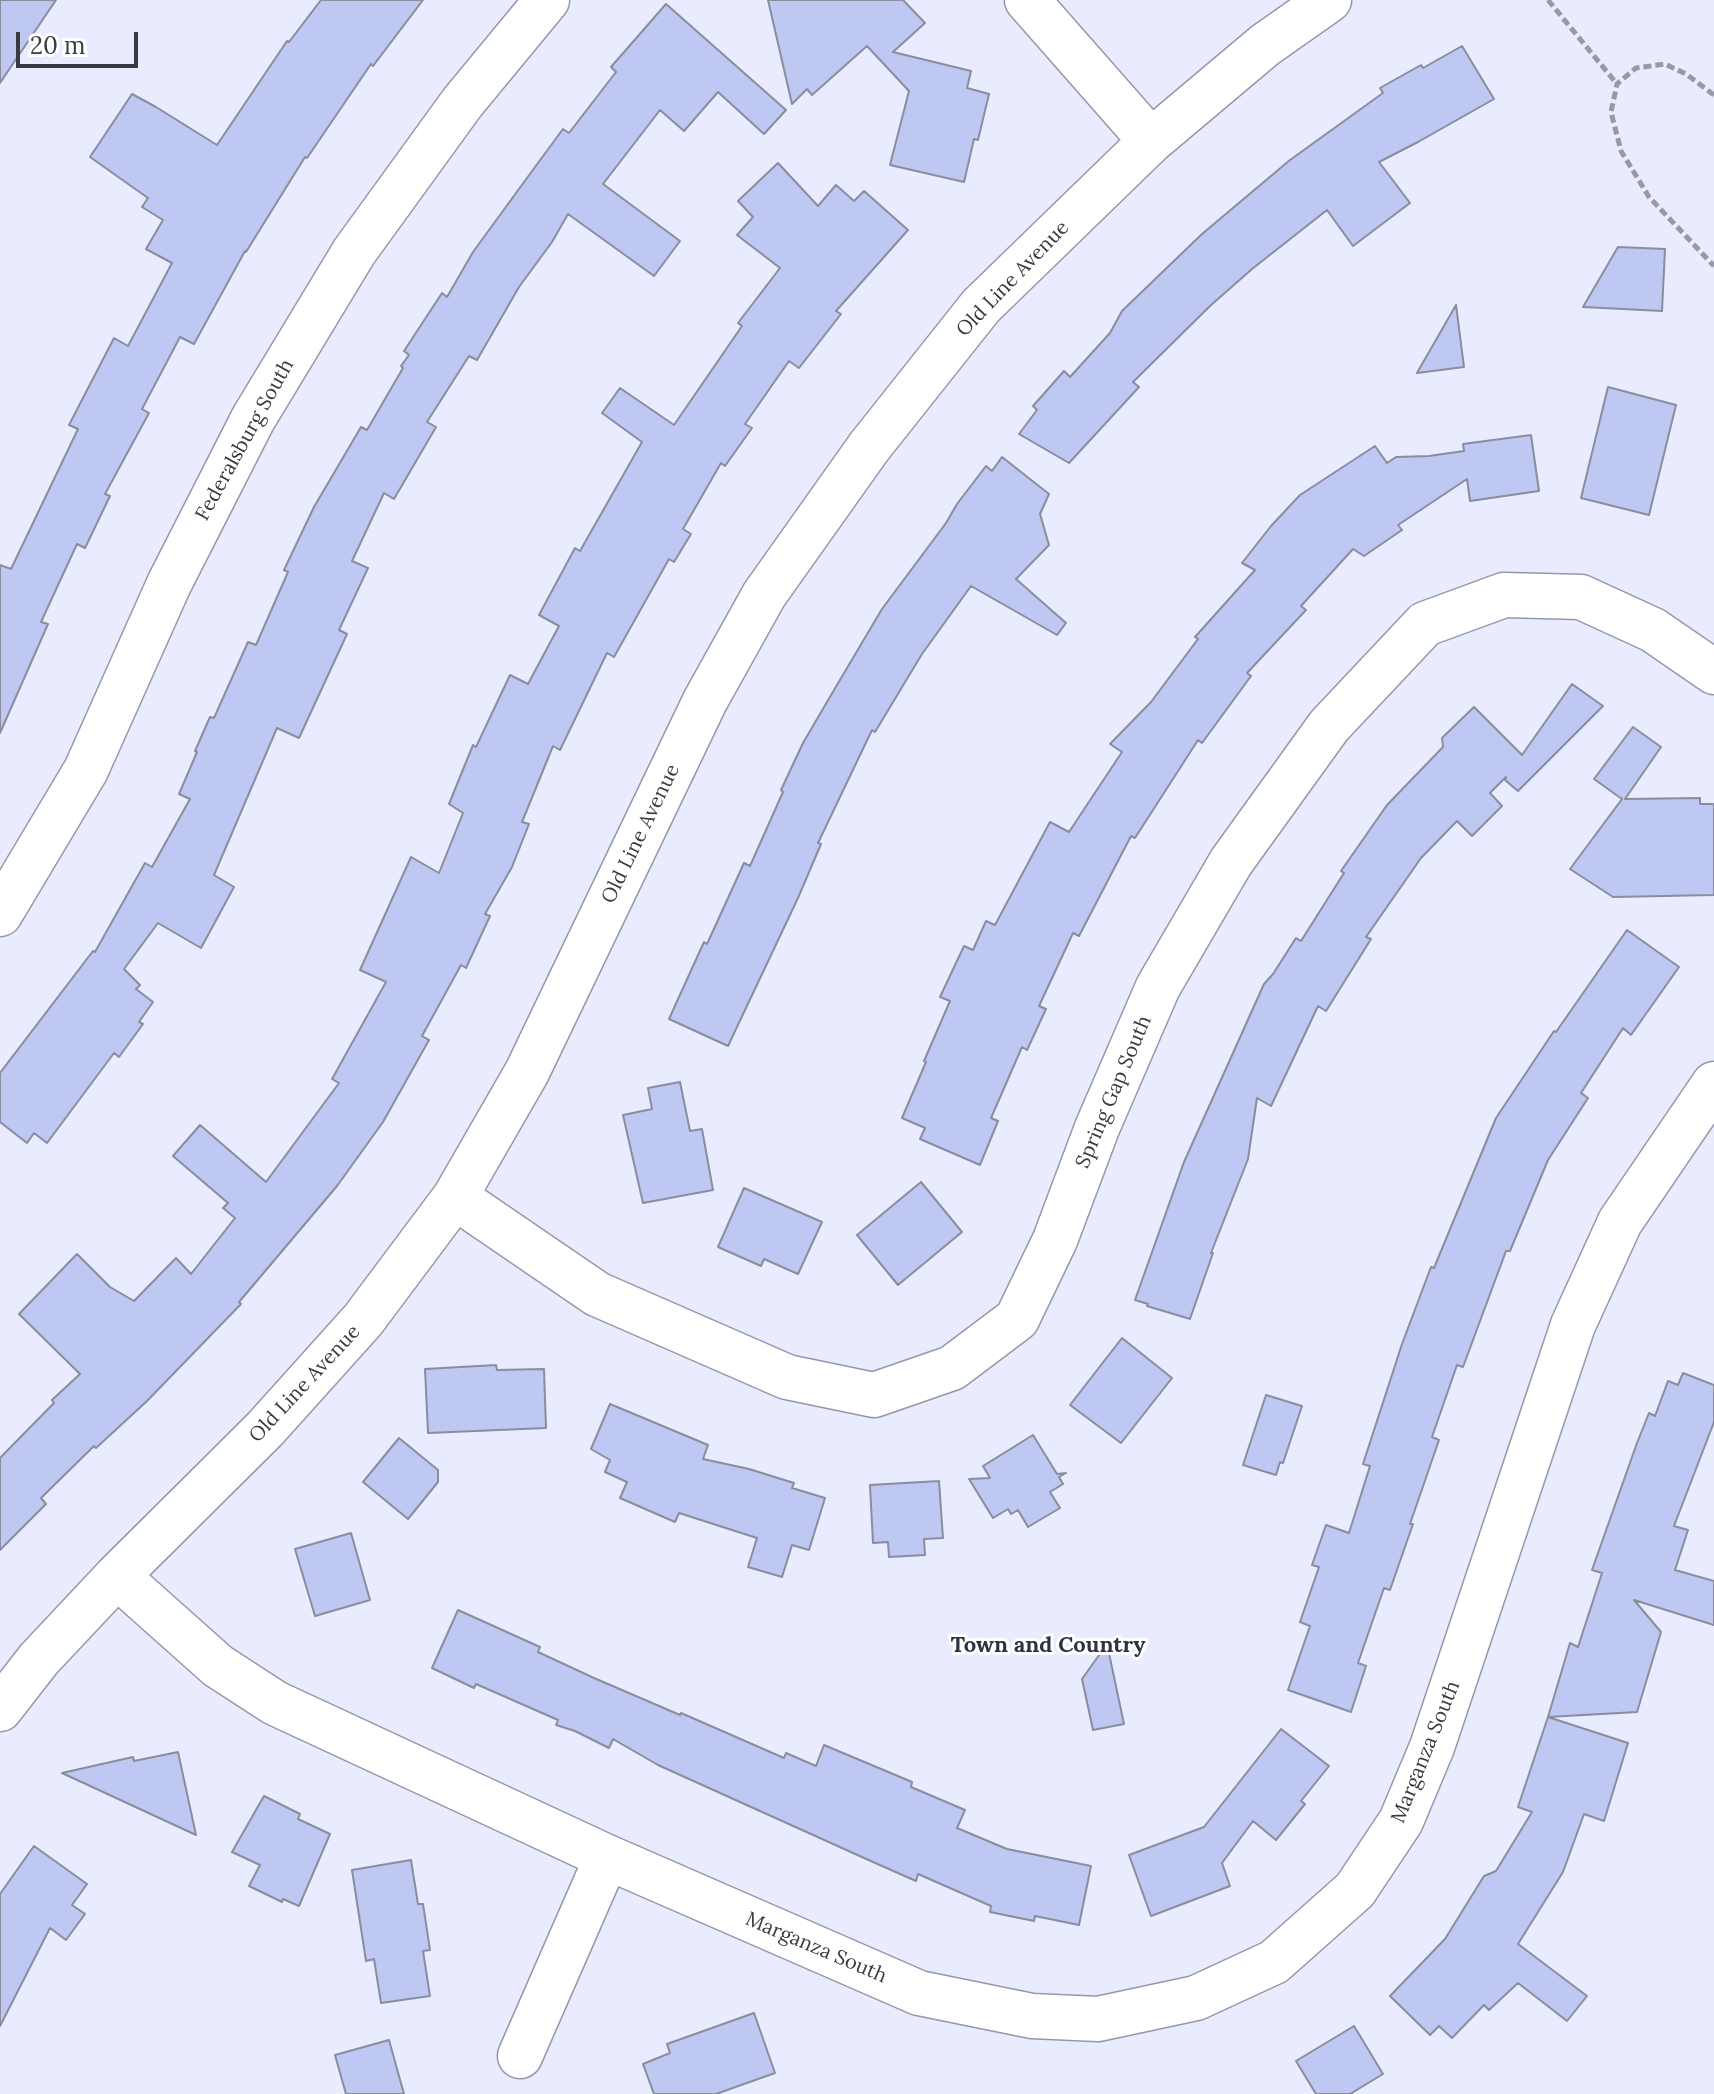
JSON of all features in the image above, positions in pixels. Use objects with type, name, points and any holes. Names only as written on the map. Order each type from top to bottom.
[{"type":"street","name":"Federalsburg South","points":[[0,914],[86,770],[169,584],[253,419],[354,252],[462,103],[547,0]]},
{"type":"street","points":[[1027,0],[1151,141]]},
{"type":"street","name":"Old Line Avenue","points":[[0,1709],[39,1659],[117,1576],[265,1429],[363,1320],[455,1197],[527,1072],[705,701],[764,595],[869,447],[981,306],[1151,141],[1265,45],[1329,0]]},
{"type":"street","name":"Spring Gap South","points":[[455,1197],[597,1294],[787,1377],[874,1395],[952,1368],[1017,1319],[1055,1240],[1097,1128],[1158,987],[1231,862],[1329,726],[1425,624],[1504,595],[1581,597],[1653,630],[1714,672]]},
{"type":"street","name":"Marganza South","points":[[117,1576],[218,1666],[275,1703],[607,1857],[919,1993],[1032,2016],[1098,2019],[1196,1998],[1274,1962],[1355,1890],[1401,1821],[1432,1747],[1573,1325],[1620,1222],[1708,1106]]},
{"type":"street","points":[[520,2056],[607,1857]]},
{"type":"path","points":[[1548,0],[1617,84]]},
{"type":"path","points":[[1714,95],[1686,74],[1665,64],[1636,68],[1617,84],[1611,112],[1621,151],[1649,197],[1714,266]]},
{"type":"building","points":[[0,0],[56,0],[0,83]]},
{"type":"building","points":[[321,0],[423,0],[373,66],[371,64],[305,157],[245,251],[194,344],[180,337],[142,409],[149,413],[105,494],[110,496],[85,548],[77,544],[41,622],[48,624],[0,733],[0,565],[11,569],[78,429],[69,425],[114,338],[128,346],[172,263],[146,249],[163,220],[142,207],[148,198],[90,157],[132,94],[217,145],[287,41]]},
{"type":"building","points":[[768,0],[903,0],[925,23],[893,52],[971,71],[967,88],[989,94],[964,182],[890,165],[909,91],[867,46],[812,95],[807,89],[792,104]]},
{"type":"building","points":[[666,4],[786,110],[764,134],[718,92],[684,131],[660,110],[603,184],[680,241],[654,276],[568,214],[519,287],[477,360],[469,356],[427,422],[436,427],[394,499],[384,493],[352,561],[368,568],[339,630],[347,634],[299,738],[277,728],[214,875],[234,887],[201,948],[158,923],[124,969],[140,985],[136,989],[153,1002],[139,1022],[143,1024],[119,1057],[114,1053],[47,1143],[34,1133],[27,1143],[0,1122],[0,1073],[95,952],[145,863],[152,867],[190,799],[179,794],[195,751],[210,717],[214,718],[248,642],[256,645],[288,572],[284,570],[314,507],[361,427],[367,430],[403,368],[401,366],[409,355],[404,351],[442,293],[447,297],[473,252],[563,129],[569,133],[616,72],[611,67]]},
{"type":"building","points":[[1462,46],[1494,99],[1379,162],[1410,203],[1353,246],[1327,210],[1210,306],[1133,382],[1139,387],[1069,463],[1019,434],[1037,410],[1033,406],[1064,371],[1070,377],[1110,333],[1122,311],[1202,234],[1290,160],[1383,93],[1380,88]]},
{"type":"building","points":[[778,163],[818,206],[836,185],[854,201],[864,191],[908,230],[836,311],[841,314],[799,368],[789,361],[745,424],[752,428],[725,466],[721,463],[683,529],[691,534],[674,562],[669,559],[614,657],[607,653],[560,750],[553,746],[522,822],[529,824],[512,867],[485,914],[490,916],[466,968],[461,965],[422,1036],[429,1040],[383,1122],[337,1186],[239,1302],[241,1304],[147,1401],[96,1448],[94,1446],[41,1498],[46,1504],[0,1550],[0,1458],[80,1374],[19,1314],[77,1254],[110,1287],[134,1301],[176,1258],[191,1274],[235,1218],[223,1208],[228,1203],[173,1156],[200,1125],[266,1182],[339,1083],[332,1079],[386,982],[360,970],[411,857],[439,873],[463,813],[449,804],[473,745],[476,747],[510,675],[528,684],[559,626],[539,615],[575,548],[580,551],[642,442],[602,413],[620,388],[674,425],[742,326],[738,323],[780,268],[737,235],[753,217],[738,201]]},
{"type":"building","points":[[1618,247],[1665,249],[1662,311],[1583,307]]},
{"type":"building","points":[[1456,305],[1464,367],[1417,373]]},
{"type":"building","points":[[1608,387],[1676,405],[1649,515],[1581,498]]},
{"type":"building","points":[[1531,435],[1539,491],[1470,501],[1467,479],[1398,525],[1402,530],[1364,556],[1353,549],[1301,606],[1306,610],[1247,673],[1251,676],[1202,743],[1198,740],[1135,838],[1131,836],[1079,936],[1073,933],[1039,1006],[1046,1009],[1027,1050],[1022,1047],[991,1118],[998,1121],[980,1165],[920,1139],[925,1128],[902,1118],[950,1001],[940,997],[964,946],[973,950],[986,921],[995,925],[1050,822],[1069,832],[1122,752],[1110,744],[1151,702],[1198,639],[1195,637],[1255,570],[1242,563],[1271,526],[1300,495],[1375,446],[1387,463],[1396,457],[1464,451],[1463,444]]},
{"type":"building","points":[[1002,457],[1049,494],[1040,514],[1049,545],[1016,579],[1066,623],[1057,635],[971,586],[922,654],[875,732],[872,730],[728,1046],[669,1019],[744,863],[750,866],[803,743],[834,690],[882,609],[957,504],[986,466],[992,471]]},
{"type":"building","points":[[1572,684],[1603,706],[1518,791],[1505,780],[1506,777],[1490,793],[1502,806],[1472,836],[1457,821],[1421,858],[1366,937],[1371,939],[1326,1011],[1318,1006],[1271,1106],[1257,1098],[1248,1159],[1211,1253],[1190,1319],[1135,1300],[1184,1162],[1264,984],[1296,938],[1301,941],[1344,873],[1341,871],[1387,805],[1443,747],[1442,738],[1474,707],[1522,755]]},
{"type":"building","points":[[1633,727],[1661,747],[1625,799],[1700,798],[1700,804],[1714,804],[1714,895],[1613,897],[1570,869],[1622,799],[1594,779]]},
{"type":"building","points":[[1627,930],[1679,967],[1631,1035],[1623,1028],[1581,1093],[1588,1098],[1548,1160],[1510,1251],[1506,1251],[1463,1367],[1457,1365],[1432,1437],[1439,1440],[1390,1590],[1384,1588],[1358,1663],[1366,1666],[1351,1712],[1288,1690],[1310,1626],[1300,1622],[1319,1567],[1312,1565],[1326,1525],[1349,1533],[1370,1466],[1363,1464],[1402,1344],[1431,1267],[1434,1268],[1496,1118]]},
{"type":"building","points":[[680,1082],[690,1131],[702,1129],[713,1190],[643,1203],[623,1115],[652,1109],[648,1088]]},
{"type":"building","points":[[921,1182],[962,1232],[898,1285],[857,1235]]},
{"type":"building","points":[[744,1188],[822,1222],[798,1274],[764,1259],[761,1266],[718,1247]]},
{"type":"building","points":[[1122,1338],[1172,1378],[1121,1443],[1070,1405]]},
{"type":"building","points":[[496,1365],[497,1370],[544,1369],[546,1428],[428,1433],[425,1369]]},
{"type":"building","points":[[1683,1373],[1714,1385],[1714,1422],[1674,1526],[1688,1530],[1675,1570],[1714,1581],[1714,1625],[1634,1600],[1661,1632],[1637,1712],[1548,1717],[1570,1643],[1578,1647],[1602,1573],[1592,1570],[1637,1443],[1649,1413],[1655,1416],[1668,1381],[1678,1385]]},
{"type":"building","points":[[1266,1395],[1302,1406],[1276,1475],[1243,1465]]},
{"type":"building","points":[[610,1404],[708,1445],[703,1459],[794,1483],[792,1488],[825,1498],[809,1550],[792,1545],[782,1577],[748,1567],[757,1538],[679,1513],[675,1522],[620,1498],[627,1482],[605,1472],[610,1460],[591,1449]]},
{"type":"building","points":[[1033,1435],[1057,1474],[1066,1473],[1059,1477],[1063,1484],[1050,1492],[1060,1508],[1028,1527],[1018,1510],[1011,1514],[1008,1509],[993,1518],[969,1479],[990,1478],[983,1466]]},
{"type":"building","points":[[399,1438],[438,1470],[438,1482],[408,1519],[363,1482]]},
{"type":"building","points":[[939,1481],[943,1538],[924,1539],[925,1555],[889,1557],[888,1542],[873,1543],[870,1485]]},
{"type":"building","points":[[351,1533],[370,1600],[315,1616],[295,1549]]},
{"type":"building","points":[[458,1610],[540,1647],[538,1652],[594,1678],[784,1758],[786,1753],[816,1766],[824,1745],[912,1782],[911,1787],[965,1810],[957,1828],[1007,1849],[1091,1866],[1079,1925],[1035,1916],[1034,1921],[990,1912],[991,1906],[918,1874],[916,1881],[658,1765],[613,1739],[609,1748],[556,1725],[558,1720],[476,1684],[474,1688],[432,1668]]},
{"type":"building","points":[[1107,1644],[1124,1724],[1093,1730],[1082,1679]]},
{"type":"building","points":[[1548,1717],[1628,1743],[1604,1821],[1584,1814],[1563,1872],[1518,1944],[1587,1996],[1567,2021],[1518,1983],[1489,2010],[1484,2005],[1452,2038],[1439,2026],[1430,2035],[1390,1996],[1445,1939],[1484,1876],[1496,1871],[1532,1812],[1518,1807]]},
{"type":"building","points":[[1281,1729],[1329,1766],[1301,1801],[1305,1804],[1276,1840],[1253,1821],[1222,1863],[1230,1886],[1151,1916],[1129,1855],[1204,1827]]},
{"type":"building","points":[[178,1752],[196,1835],[62,1773],[133,1757],[134,1761]]},
{"type":"building","points":[[264,1796],[300,1814],[298,1819],[330,1834],[299,1906],[283,1899],[282,1902],[249,1886],[260,1865],[232,1852]]},
{"type":"building","points":[[34,1846],[87,1884],[72,1905],[85,1914],[66,1940],[50,1928],[0,2026],[0,1894]]},
{"type":"building","points":[[411,1860],[418,1904],[423,1904],[430,1950],[423,1951],[430,1996],[381,2003],[374,1959],[366,1961],[352,1870]]},
{"type":"building","points":[[754,2013],[775,2073],[716,2094],[654,2094],[643,2064],[670,2053],[667,2044]]},
{"type":"building","points":[[1354,2026],[1383,2074],[1350,2094],[1316,2094],[1296,2061]]},
{"type":"building","points":[[389,2040],[404,2094],[346,2094],[335,2055]]},
{"type":"district","name":"Town and Country","points":[[1048,1646]]}]
